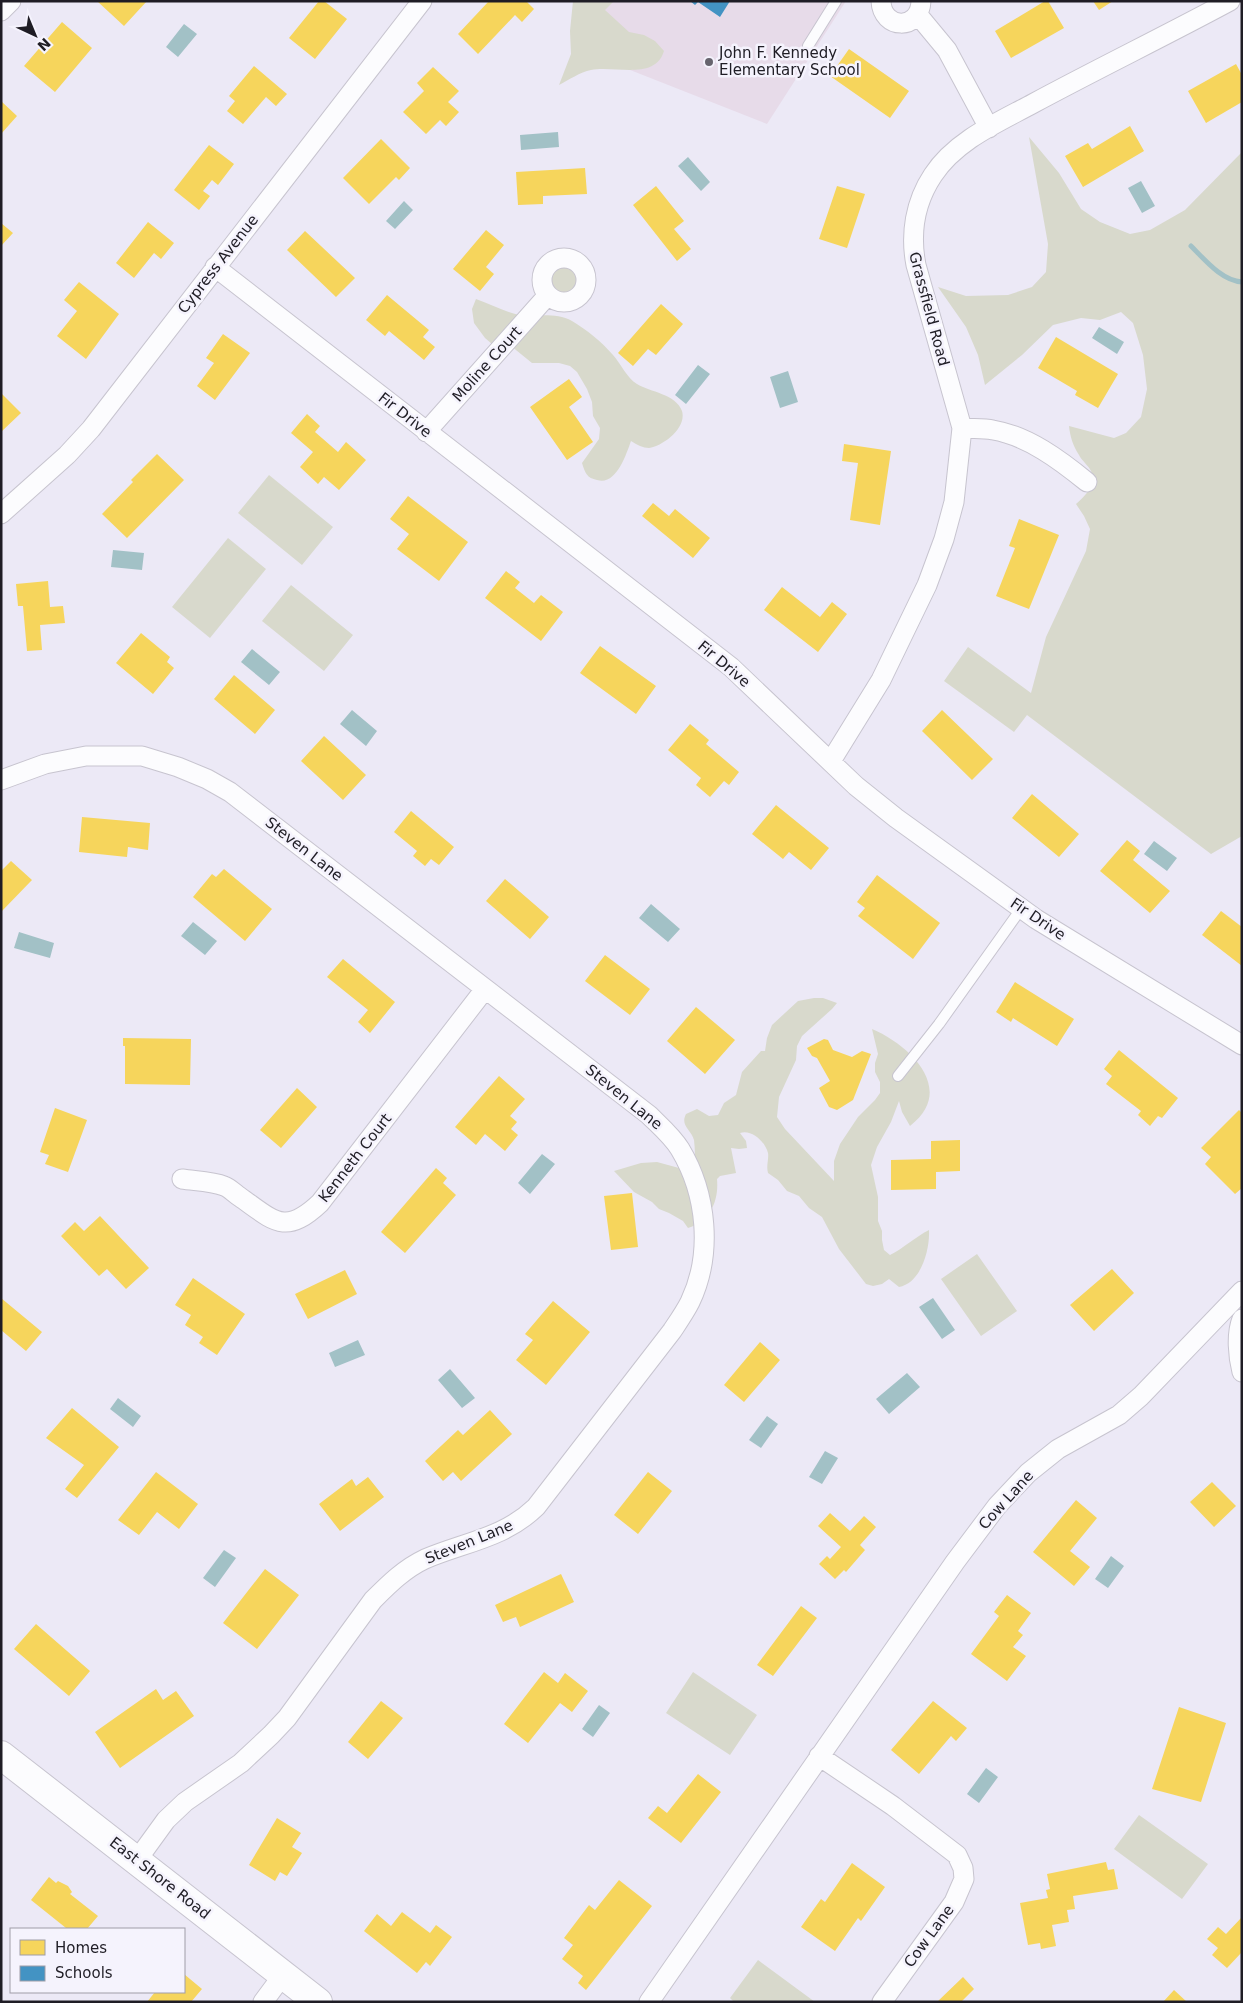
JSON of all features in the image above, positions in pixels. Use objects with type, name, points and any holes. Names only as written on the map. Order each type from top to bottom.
[{"type":"main road","name":"East Shore Road","points":[[1,1755],[318,2002]]},
{"type":"street","points":[[1,12],[11,1]]},
{"type":"street","name":"Cypress Avenue","points":[[1,514],[67,455],[91,429],[422,1]]},
{"type":"street","points":[[882,1],[885,15],[895,23],[908,23],[920,8],[947,50],[989,128]]},
{"type":"street","name":"Grassfield Road","points":[[831,761],[881,680],[927,585],[944,539],[954,502],[962,428],[916,266],[912,242],[913,225],[923,193],[933,174],[947,158],[964,144],[989,128],[1220,3]]},
{"type":"street","name":"Fir Drive","points":[[215,268],[731,667],[856,786],[896,818],[1044,925],[1242,1045]]},
{"type":"street","name":"Moline Court","points":[[426,432],[548,296]]},
{"type":"street","points":[[962,428],[993,430],[1019,438],[1064,464],[1087,482]]},
{"type":"street","name":"Steven Lane","points":[[1,780],[45,764],[86,756],[142,756],[178,766],[207,778],[230,792],[649,1115],[670,1135],[680,1149],[694,1177],[701,1202],[704,1224],[702,1263],[691,1301],[672,1332],[536,1506],[523,1519],[505,1530],[424,1560],[403,1572],[389,1583],[373,1600],[287,1718],[241,1763],[185,1802],[166,1820],[136,1860]]},
{"type":"street","name":"Kenneth Court","points":[[182,1179],[224,1186],[270,1219],[285,1222],[299,1220],[307,1216],[320,1203],[485,988]]},
{"type":"street","name":"Cow Lane","points":[[649,2002],[955,1562],[997,1506],[1028,1473],[1058,1449],[1119,1415],[1141,1396],[1242,1291]]},
{"type":"street","points":[[1242,1319],[1239,1327],[1242,1372]]},
{"type":"street","name":"Cow Lane","points":[[819,1756],[893,1806],[957,1855],[963,1868],[964,1879],[954,1902],[882,2002]]},
{"type":"street","points":[[263,2002],[283,1975]]},
{"type":"lane","points":[[808,46],[836,1]]},
{"type":"lane","points":[[898,1076],[939,1024],[1021,909]]},
{"type":"shaded area","points":[[573,1],[614,1],[605,10],[629,32],[644,35],[655,41],[664,51],[659,60],[652,66],[643,69],[600,69],[587,71],[559,85],[571,54],[570,31]]},
{"type":"shaded area","name":"John F. Kennedy Elementary School","points":[[598,1],[846,1],[767,124],[587,53]]},
{"type":"shaded area","points":[[184,24],[197,34],[178,57],[166,47]]},
{"type":"shaded area","points":[[558,132],[559,147],[521,150],[520,135]]},
{"type":"shaded area","points":[[1029,137],[1059,173],[1081,209],[1100,222],[1130,234],[1150,230],[1185,210],[1242,152],[1242,836],[1211,854],[1027,715],[1014,732],[944,681],[968,647],[1031,693],[1046,637],[1086,551],[1090,529],[1076,504],[1089,490],[1092,481],[1091,471],[1075,448],[1069,426],[1114,438],[1126,433],[1141,417],[1147,389],[1143,355],[1133,323],[1121,312],[1100,320],[1081,318],[1053,325],[1022,355],[985,385],[978,355],[966,327],[938,287],[966,296],[1008,295],[1032,287],[1046,272],[1048,244]]},
{"type":"shaded area","points":[[688,157],[710,182],[701,191],[678,166]]},
{"type":"shaded area","points":[[1141,181],[1155,206],[1142,213],[1128,188]]},
{"type":"shaded area","points":[[404,201],[413,210],[395,229],[386,221]]},
{"type":"shaded area","points":[[564,262],[571,263],[577,267],[581,273],[581,287],[577,293],[571,297],[564,298],[557,297],[551,293],[547,287],[546,280],[547,273],[551,267],[557,263]]},
{"type":"shaded area","points":[[476,299],[519,315],[560,317],[578,324],[608,350],[633,381],[642,387],[669,397],[679,405],[683,417],[681,424],[673,435],[655,447],[640,446],[631,441],[623,461],[615,474],[604,481],[591,478],[585,472],[582,463],[599,439],[600,428],[593,416],[592,402],[587,389],[577,372],[570,366],[559,363],[532,363],[511,346],[492,344],[474,323],[472,309]]},
{"type":"shaded area","points":[[1099,327],[1124,342],[1117,354],[1092,338]]},
{"type":"shaded area","points":[[698,365],[710,374],[686,404],[675,395]]},
{"type":"shaded area","points":[[788,371],[798,402],[780,408],[770,377]]},
{"type":"shaded area","points":[[269,475],[333,527],[302,565],[238,513]]},
{"type":"shaded area","points":[[228,538],[266,569],[210,638],[172,607]]},
{"type":"shaded area","points":[[113,550],[144,553],[142,570],[111,567]]},
{"type":"shaded area","points":[[291,585],[353,635],[324,671],[262,621]]},
{"type":"shaded area","points":[[252,649],[280,672],[269,685],[241,662]]},
{"type":"shaded area","points":[[352,710],[377,731],[366,746],[340,724]]},
{"type":"shaded area","points":[[1154,841],[1177,858],[1167,871],[1144,854]]},
{"type":"shaded area","points":[[651,904],[680,929],[668,942],[639,918]]},
{"type":"shaded area","points":[[193,922],[217,941],[205,955],[181,936]]},
{"type":"shaded area","points":[[19,932],[54,943],[50,958],[14,948]]},
{"type":"shaded area","points":[[823,998],[837,1003],[802,1036],[797,1046],[796,1060],[779,1097],[777,1117],[785,1129],[834,1181],[834,1161],[840,1144],[858,1117],[880,1093],[880,1082],[875,1072],[878,1054],[872,1029],[901,1046],[913,1057],[923,1070],[929,1084],[929,1098],[923,1112],[910,1126],[902,1112],[899,1101],[891,1122],[877,1147],[871,1165],[878,1197],[878,1221],[882,1231],[884,1250],[890,1255],[929,1230],[928,1247],[923,1265],[913,1279],[899,1287],[889,1279],[882,1284],[873,1286],[866,1284],[839,1249],[822,1217],[809,1208],[799,1196],[787,1191],[778,1180],[768,1173],[768,1153],[761,1140],[753,1134],[740,1133],[746,1141],[747,1148],[731,1148],[736,1173],[720,1176],[717,1179],[715,1202],[712,1209],[696,1225],[688,1228],[683,1221],[659,1209],[652,1202],[634,1192],[614,1171],[641,1163],[657,1162],[679,1168],[695,1165],[693,1136],[684,1122],[686,1114],[697,1109],[709,1116],[718,1115],[724,1103],[736,1095],[742,1072],[761,1051],[765,1051],[772,1025],[798,1001]]},
{"type":"shaded area","points":[[542,1154],[555,1164],[530,1194],[518,1183]]},
{"type":"shaded area","points":[[977,1254],[1017,1311],[981,1336],[941,1279]]},
{"type":"shaded area","points":[[933,1298],[955,1330],[942,1339],[919,1307]]},
{"type":"shaded area","points":[[358,1340],[365,1355],[335,1367],[329,1353]]},
{"type":"shaded area","points":[[450,1369],[475,1398],[462,1408],[438,1380]]},
{"type":"shaded area","points":[[907,1373],[920,1387],[889,1414],[876,1399]]},
{"type":"shaded area","points":[[118,1398],[141,1416],[133,1427],[110,1409]]},
{"type":"shaded area","points":[[767,1416],[778,1424],[761,1448],[749,1440]]},
{"type":"shaded area","points":[[825,1451],[838,1458],[822,1484],[809,1477]]},
{"type":"shaded area","points":[[224,1550],[236,1558],[215,1587],[203,1578]]},
{"type":"shaded area","points":[[1111,1556],[1124,1566],[1108,1588],[1095,1579]]},
{"type":"shaded area","points":[[693,1672],[757,1715],[730,1755],[666,1713]]},
{"type":"shaded area","points":[[599,1705],[610,1713],[593,1737],[582,1729]]},
{"type":"shaded area","points":[[986,1768],[998,1777],[979,1803],[967,1794]]},
{"type":"shaded area","points":[[1139,1815],[1208,1864],[1182,1899],[1114,1849]]},
{"type":"shaded area","points":[[758,1960],[815,2002],[734,2002],[730,1998]]},
{"type":"building: Homes","points":[[97,1],[147,1],[124,26]]},
{"type":"building: Homes","points":[[319,1],[324,1],[347,19],[315,59],[289,38]]},
{"type":"building: Homes","points":[[489,1],[526,1],[534,9],[522,22],[515,15],[478,54],[458,34]]},
{"type":"building: Homes","points":[[1048,1],[1064,28],[1011,58],[995,31]]},
{"type":"building: Homes","points":[[1093,1],[1113,1],[1099,10]]},
{"type":"building: Homes","points":[[62,22],[92,48],[55,92],[24,66]]},
{"type":"building: Homes","points":[[849,49],[909,91],[890,118],[830,76]]},
{"type":"building: Homes","points":[[1236,64],[1242,75],[1242,102],[1206,123],[1188,91]]},
{"type":"building: Homes","points":[[254,66],[287,94],[276,106],[266,97],[243,124],[227,111],[235,101],[229,96]]},
{"type":"building: Homes","points":[[433,67],[459,91],[448,102],[459,112],[446,126],[440,120],[426,134],[403,112],[424,91],[417,83]]},
{"type":"building: Homes","points":[[1,101],[17,116],[1,134]]},
{"type":"building: Homes","points":[[1130,126],[1144,151],[1083,187],[1065,156],[1088,143],[1092,149]]},
{"type":"building: Homes","points":[[381,139],[410,168],[399,180],[396,177],[369,204],[343,178]]},
{"type":"building: Homes","points":[[209,145],[234,164],[218,185],[212,180],[203,191],[210,196],[199,210],[174,190]]},
{"type":"building: Homes","points":[[585,168],[587,194],[543,196],[543,204],[518,205],[516,172]]},
{"type":"building: Homes","points":[[656,186],[684,221],[674,229],[691,249],[677,261],[633,205]]},
{"type":"building: Homes","points":[[837,186],[865,194],[847,248],[819,239]]},
{"type":"building: Homes","points":[[148,222],[174,243],[161,259],[154,253],[134,278],[116,263]]},
{"type":"building: Homes","points":[[1,223],[13,233],[1,246]]},
{"type":"building: Homes","points":[[486,230],[504,245],[486,267],[494,274],[480,291],[453,269]]},
{"type":"building: Homes","points":[[305,231],[355,278],[336,297],[287,250]]},
{"type":"building: Homes","points":[[79,282],[119,314],[86,359],[57,336],[77,311],[64,300]]},
{"type":"building: Homes","points":[[387,295],[429,330],[423,337],[435,347],[424,360],[389,331],[385,336],[366,320]]},
{"type":"building: Homes","points":[[661,304],[683,324],[656,355],[648,349],[633,366],[618,353]]},
{"type":"building: Homes","points":[[223,334],[250,353],[215,400],[197,386],[214,363],[206,358]]},
{"type":"building: Homes","points":[[1056,337],[1118,374],[1098,408],[1075,395],[1077,391],[1038,368]]},
{"type":"building: Homes","points":[[569,379],[582,397],[569,407],[593,442],[567,460],[530,407]]},
{"type":"building: Homes","points":[[1,393],[21,413],[1,432]]},
{"type":"building: Homes","points":[[307,414],[320,426],[315,432],[338,452],[346,442],[366,460],[339,490],[324,477],[318,484],[300,467],[313,452],[291,433]]},
{"type":"building: Homes","points":[[844,444],[891,451],[880,525],[850,520],[858,463],[842,461]]},
{"type":"building: Homes","points":[[157,454],[184,480],[127,538],[102,514],[133,482],[131,480]]},
{"type":"building: Homes","points":[[408,496],[468,542],[439,581],[397,549],[409,534],[390,519]]},
{"type":"building: Homes","points":[[653,503],[669,516],[675,509],[710,538],[693,558],[642,516]]},
{"type":"building: Homes","points":[[1019,519],[1059,535],[1029,609],[996,596],[1015,548],[1009,546]]},
{"type":"building: Homes","points":[[506,571],[520,582],[515,588],[534,603],[541,595],[563,612],[541,641],[485,598]]},
{"type":"building: Homes","points":[[48,581],[50,607],[63,606],[65,623],[40,625],[42,650],[27,651],[23,606],[18,606],[16,584]]},
{"type":"building: Homes","points":[[782,587],[820,617],[832,602],[847,614],[818,652],[764,610]]},
{"type":"building: Homes","points":[[141,633],[170,657],[167,662],[174,668],[153,694],[116,663]]},
{"type":"building: Homes","points":[[600,646],[656,686],[636,714],[580,673]]},
{"type":"building: Homes","points":[[234,675],[275,710],[255,734],[214,699]]},
{"type":"building: Homes","points":[[942,710],[993,759],[972,780],[922,731]]},
{"type":"building: Homes","points":[[690,724],[709,740],[706,744],[739,772],[729,785],[724,781],[710,797],[696,785],[701,778],[668,750]]},
{"type":"building: Homes","points":[[324,736],[366,775],[343,800],[301,761]]},
{"type":"building: Homes","points":[[1032,794],[1079,834],[1059,857],[1012,818]]},
{"type":"building: Homes","points":[[776,805],[829,848],[811,870],[789,852],[783,859],[752,834]]},
{"type":"building: Homes","points":[[411,811],[454,847],[439,865],[431,859],[425,866],[413,856],[417,851],[394,832]]},
{"type":"building: Homes","points":[[82,817],[150,823],[148,850],[128,847],[127,857],[79,852]]},
{"type":"building: Homes","points":[[1127,840],[1140,851],[1133,860],[1170,891],[1150,913],[1100,871]]},
{"type":"building: Homes","points":[[11,861],[32,880],[1,912],[1,871]]},
{"type":"building: Homes","points":[[224,869],[272,909],[245,941],[193,897],[212,874],[216,877]]},
{"type":"building: Homes","points":[[877,875],[940,923],[913,959],[858,916],[865,908],[857,902]]},
{"type":"building: Homes","points":[[505,879],[549,917],[530,939],[486,901]]},
{"type":"building: Homes","points":[[1221,911],[1242,927],[1242,966],[1202,935]]},
{"type":"building: Homes","points":[[605,955],[650,989],[630,1015],[585,981]]},
{"type":"building: Homes","points":[[343,959],[395,1002],[370,1033],[358,1022],[368,1010],[327,977]]},
{"type":"building: Homes","points":[[1015,982],[1074,1019],[1057,1046],[1013,1018],[1011,1022],[996,1012]]},
{"type":"building: Homes","points":[[696,1007],[735,1040],[705,1074],[667,1041]]},
{"type":"building: Homes","points":[[123,1038],[191,1039],[190,1085],[125,1084],[125,1046],[123,1046]]},
{"type":"building: Homes","points":[[824,1039],[828,1040],[833,1050],[852,1057],[862,1051],[871,1054],[853,1100],[837,1110],[829,1107],[819,1088],[830,1081],[817,1058],[812,1056],[807,1048]]},
{"type":"building: Homes","points":[[1119,1050],[1178,1098],[1162,1118],[1158,1116],[1150,1126],[1138,1115],[1141,1111],[1106,1084],[1112,1076],[1104,1069]]},
{"type":"building: Homes","points":[[499,1076],[525,1099],[510,1116],[517,1122],[511,1129],[518,1135],[505,1151],[485,1134],[476,1145],[455,1127]]},
{"type":"building: Homes","points":[[297,1088],[317,1107],[281,1148],[260,1130]]},
{"type":"building: Homes","points":[[55,1108],[87,1120],[68,1172],[45,1164],[49,1155],[40,1152]]},
{"type":"building: Homes","points":[[1239,1110],[1242,1113],[1242,1188],[1235,1194],[1205,1164],[1211,1157],[1201,1148]]},
{"type":"building: Homes","points":[[960,1140],[960,1171],[936,1172],[936,1189],[891,1190],[891,1160],[931,1159],[931,1141]]},
{"type":"building: Homes","points":[[436,1168],[447,1178],[443,1183],[456,1195],[405,1253],[381,1232]]},
{"type":"building: Homes","points":[[632,1193],[638,1247],[611,1250],[604,1196]]},
{"type":"building: Homes","points":[[100,1216],[149,1268],[126,1289],[107,1269],[99,1276],[61,1236],[75,1222],[84,1231]]},
{"type":"building: Homes","points":[[1112,1269],[1134,1293],[1094,1331],[1070,1305]]},
{"type":"building: Homes","points":[[345,1270],[357,1294],[308,1319],[295,1294]]},
{"type":"building: Homes","points":[[193,1278],[245,1314],[217,1355],[199,1343],[203,1337],[185,1325],[191,1315],[175,1305]]},
{"type":"building: Homes","points":[[1,1298],[42,1332],[26,1351],[1,1330]]},
{"type":"building: Homes","points":[[553,1301],[590,1332],[546,1385],[516,1360],[533,1340],[525,1334]]},
{"type":"building: Homes","points":[[760,1342],[780,1360],[744,1402],[724,1385]]},
{"type":"building: Homes","points":[[72,1408],[119,1447],[77,1498],[65,1489],[84,1465],[46,1438]]},
{"type":"building: Homes","points":[[490,1410],[512,1434],[461,1481],[453,1472],[443,1481],[425,1461],[458,1430],[463,1435]]},
{"type":"building: Homes","points":[[156,1472],[198,1504],[179,1529],[157,1512],[139,1535],[118,1520]]},
{"type":"building: Homes","points":[[648,1472],[672,1491],[638,1534],[614,1515]]},
{"type":"building: Homes","points":[[368,1477],[384,1497],[340,1531],[319,1504],[352,1479],[356,1486]]},
{"type":"building: Homes","points":[[1212,1482],[1236,1506],[1214,1527],[1190,1502]]},
{"type":"building: Homes","points":[[1076,1500],[1097,1518],[1070,1551],[1090,1567],[1074,1586],[1033,1552]]},
{"type":"building: Homes","points":[[830,1513],[850,1531],[864,1516],[876,1527],[860,1545],[865,1550],[846,1572],[844,1570],[835,1579],[819,1564],[827,1556],[830,1559],[841,1547],[818,1526]]},
{"type":"building: Homes","points":[[265,1569],[299,1595],[257,1649],[223,1623]]},
{"type":"building: Homes","points":[[561,1574],[574,1602],[520,1627],[516,1617],[503,1622],[495,1605]]},
{"type":"building: Homes","points":[[1007,1595],[1031,1613],[1018,1631],[1023,1635],[1013,1647],[1026,1656],[1007,1681],[971,1654],[999,1616],[994,1612]]},
{"type":"building: Homes","points":[[801,1606],[817,1618],[773,1676],[757,1665]]},
{"type":"building: Homes","points":[[36,1624],[90,1671],[69,1696],[14,1649]]},
{"type":"building: Homes","points":[[544,1672],[558,1683],[565,1673],[588,1691],[572,1712],[560,1703],[528,1743],[504,1724]]},
{"type":"building: Homes","points":[[156,1689],[163,1700],[176,1691],[194,1716],[120,1768],[95,1732]]},
{"type":"building: Homes","points":[[381,1701],[403,1718],[368,1759],[348,1742]]},
{"type":"building: Homes","points":[[933,1701],[967,1728],[956,1741],[951,1736],[919,1774],[891,1750]]},
{"type":"building: Homes","points":[[1179,1707],[1226,1723],[1201,1802],[1152,1789]]},
{"type":"building: Homes","points":[[698,1774],[721,1792],[681,1843],[648,1818],[658,1806],[667,1813]]},
{"type":"building: Homes","points":[[277,1818],[301,1833],[292,1847],[302,1853],[287,1876],[280,1872],[275,1881],[249,1865]]},
{"type":"building: Homes","points":[[1106,1862],[1108,1870],[1114,1869],[1118,1889],[1073,1896],[1075,1909],[1067,1910],[1069,1922],[1052,1925],[1056,1946],[1041,1949],[1040,1943],[1028,1945],[1020,1903],[1048,1898],[1046,1890],[1050,1889],[1047,1874]]},
{"type":"building: Homes","points":[[852,1863],[885,1887],[861,1921],[858,1918],[835,1951],[801,1927],[821,1899],[825,1902]]},
{"type":"building: Homes","points":[[49,1877],[56,1883],[58,1881],[68,1886],[72,1892],[70,1894],[98,1916],[88,1928],[66,1928],[31,1900]]},
{"type":"building: Homes","points":[[619,1880],[652,1906],[586,1990],[578,1983],[583,1976],[562,1959],[573,1945],[564,1938],[589,1905],[595,1910]]},
{"type":"building: Homes","points":[[402,1912],[430,1933],[436,1925],[452,1937],[430,1966],[426,1962],[417,1973],[364,1931],[377,1914],[391,1926]]},
{"type":"building: Homes","points":[[1242,1917],[1242,1952],[1227,1968],[1212,1955],[1218,1948],[1207,1939],[1218,1927],[1226,1934]]},
{"type":"building: Homes","points":[[185,1975],[202,1989],[191,2002],[147,2002],[154,1993],[185,1993]]},
{"type":"building: Homes","points":[[963,1977],[974,1989],[961,2002],[937,2002]]},
{"type":"building: Homes","points":[[1174,1990],[1187,2002],[1163,2002]]},
{"type":"building: Schools","points":[[690,1],[730,1],[720,17],[698,2],[695,5]]},
{"type":"waterway","points":[[1191,246],[1221,274],[1235,281],[1242,282]]},
{"type":"place","name":"John F. Kennedy Elementary School","points":[[709,62]]}]
